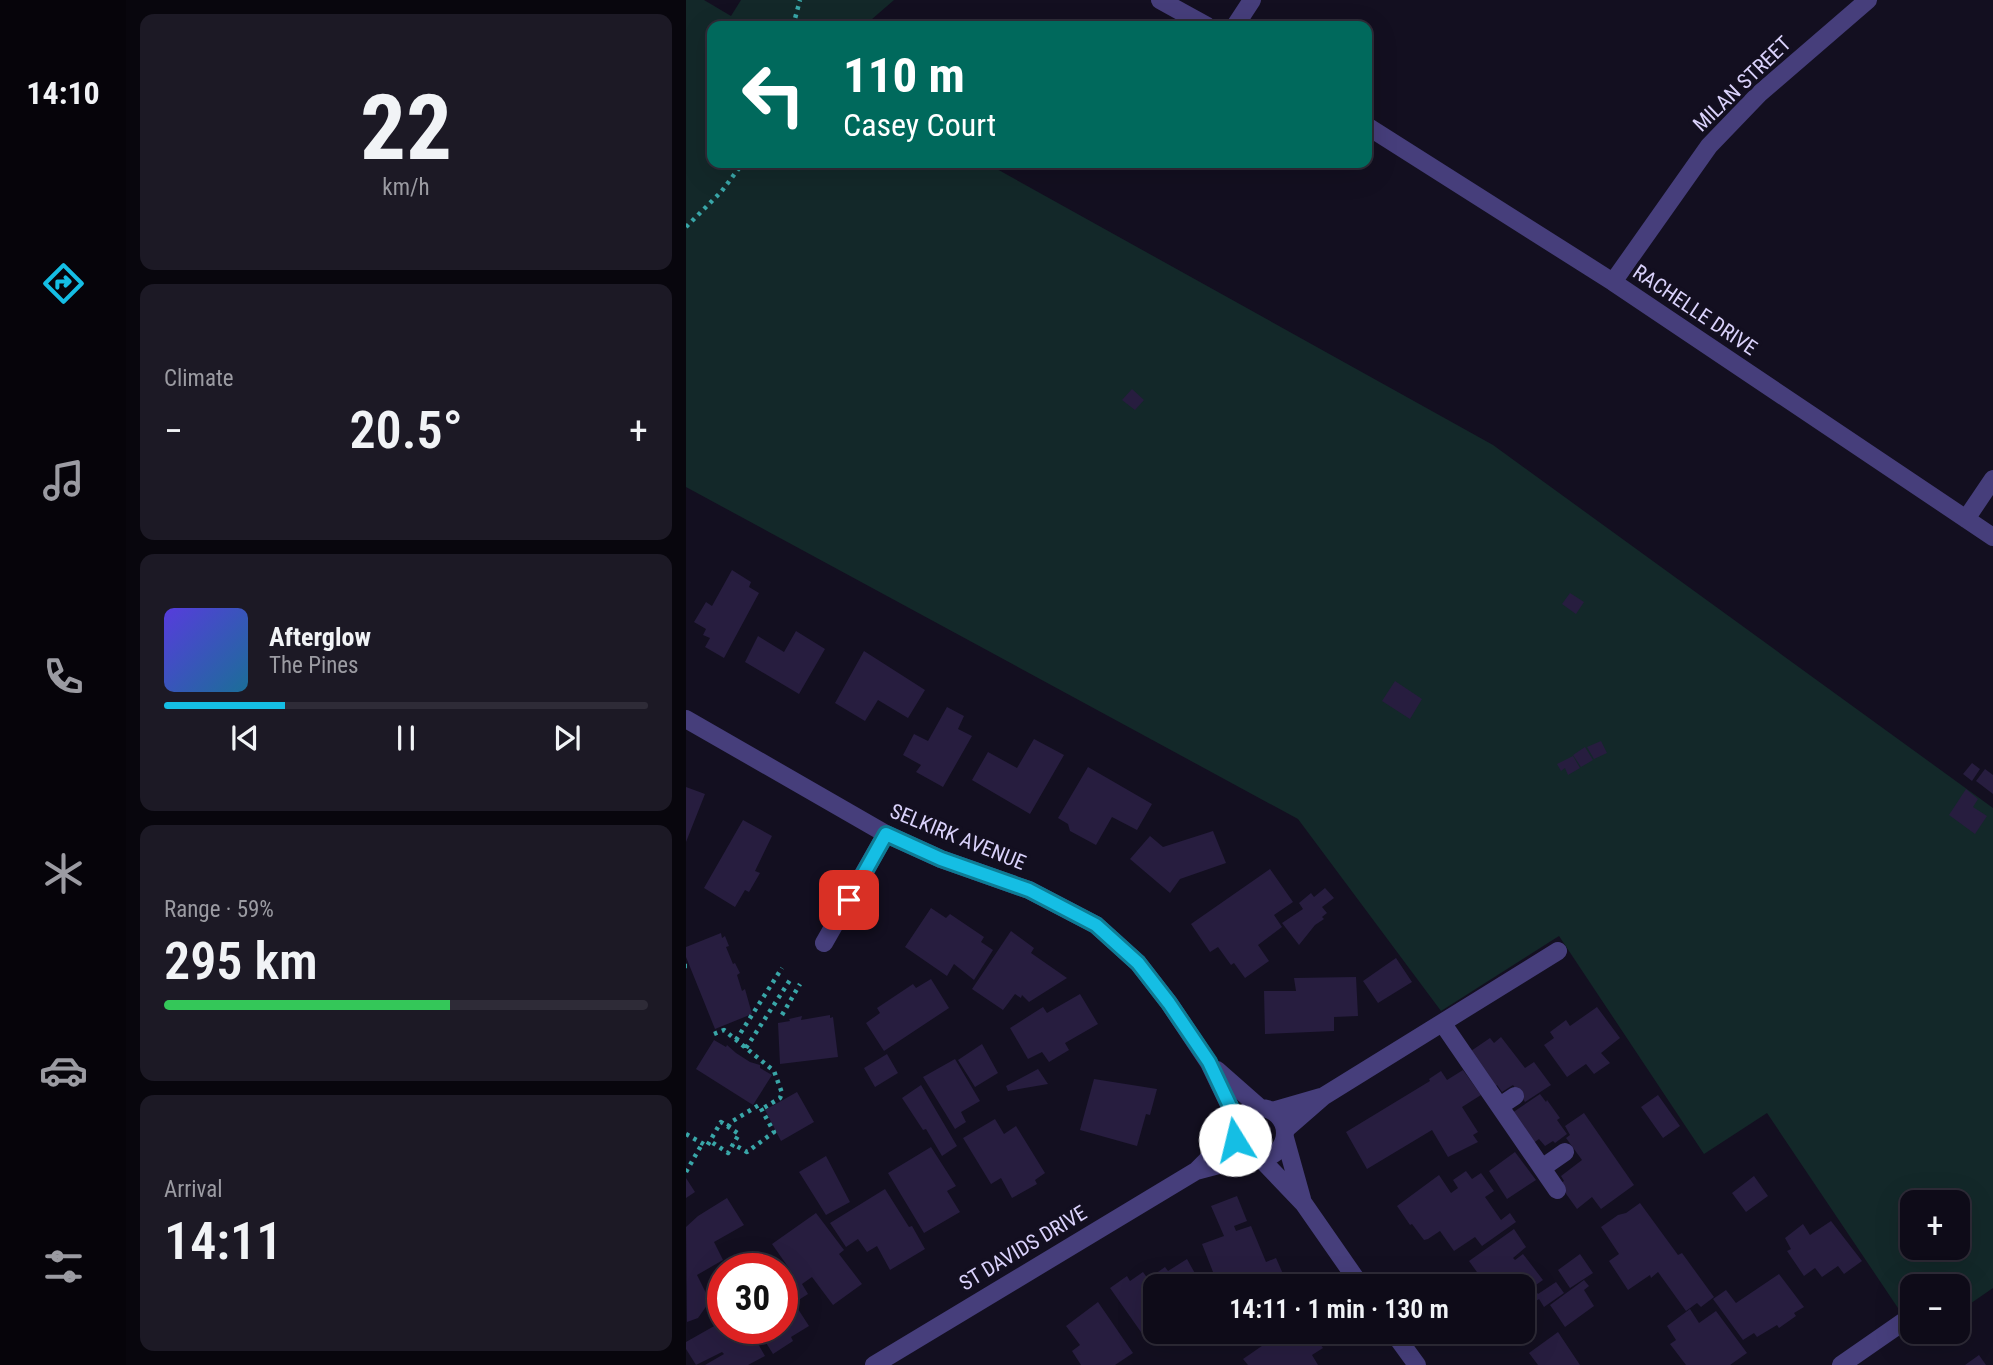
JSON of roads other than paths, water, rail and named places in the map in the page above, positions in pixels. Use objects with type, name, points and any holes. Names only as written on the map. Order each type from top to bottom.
[{"type":"street","points":[[1160,0],[1198,21]]},
{"type":"street","points":[[1238,21],[1252,0]]},
{"type":"street","name":"MILAN STREET","points":[[1613,282],[1709,146],[1759,93],[1868,0]]},
{"type":"street","name":"RACHELLE DRIVE","points":[[1372,129],[1613,282],[1993,537]]},
{"type":"street","points":[[1966,519],[1993,479]]},
{"type":"street","name":"SELKIRK AVENUE","points":[[686,719],[886,834],[941,859],[1029,890],[1096,925],[1138,963],[1169,1003],[1209,1062],[1235,1127]]},
{"type":"street","points":[[824,943],[886,834]]},
{"type":"street","points":[[1255,1158],[1272,1156],[1280,1149],[1285,1134],[1324,1096],[1558,951]]},
{"type":"street","points":[[1443,1024],[1558,1190]]},
{"type":"street","name":"SELKIRK AVENUE","points":[[1209,1062],[1265,1109]]},
{"type":"street","points":[[1324,1096],[1246,1111],[1235,1127],[1238,1147],[1255,1158],[1304,1204],[1353,1274]]},
{"type":"street","points":[[1500,1106],[1515,1096]]},
{"type":"street","points":[[1265,1109],[1281,1119],[1304,1204]]},
{"type":"street","name":"ST DAVIDS DRIVE","points":[[874,1365],[1196,1171],[1235,1127]]},
{"type":"street","points":[[1542,1168],[1565,1152]]},
{"type":"street","name":"ST DAVIDS DRIVE","points":[[1196,1171],[1255,1158]]},
{"type":"street","points":[[1841,1365],[1900,1324]]},
{"type":"street","points":[[1402,1344],[1417,1365]]}]
